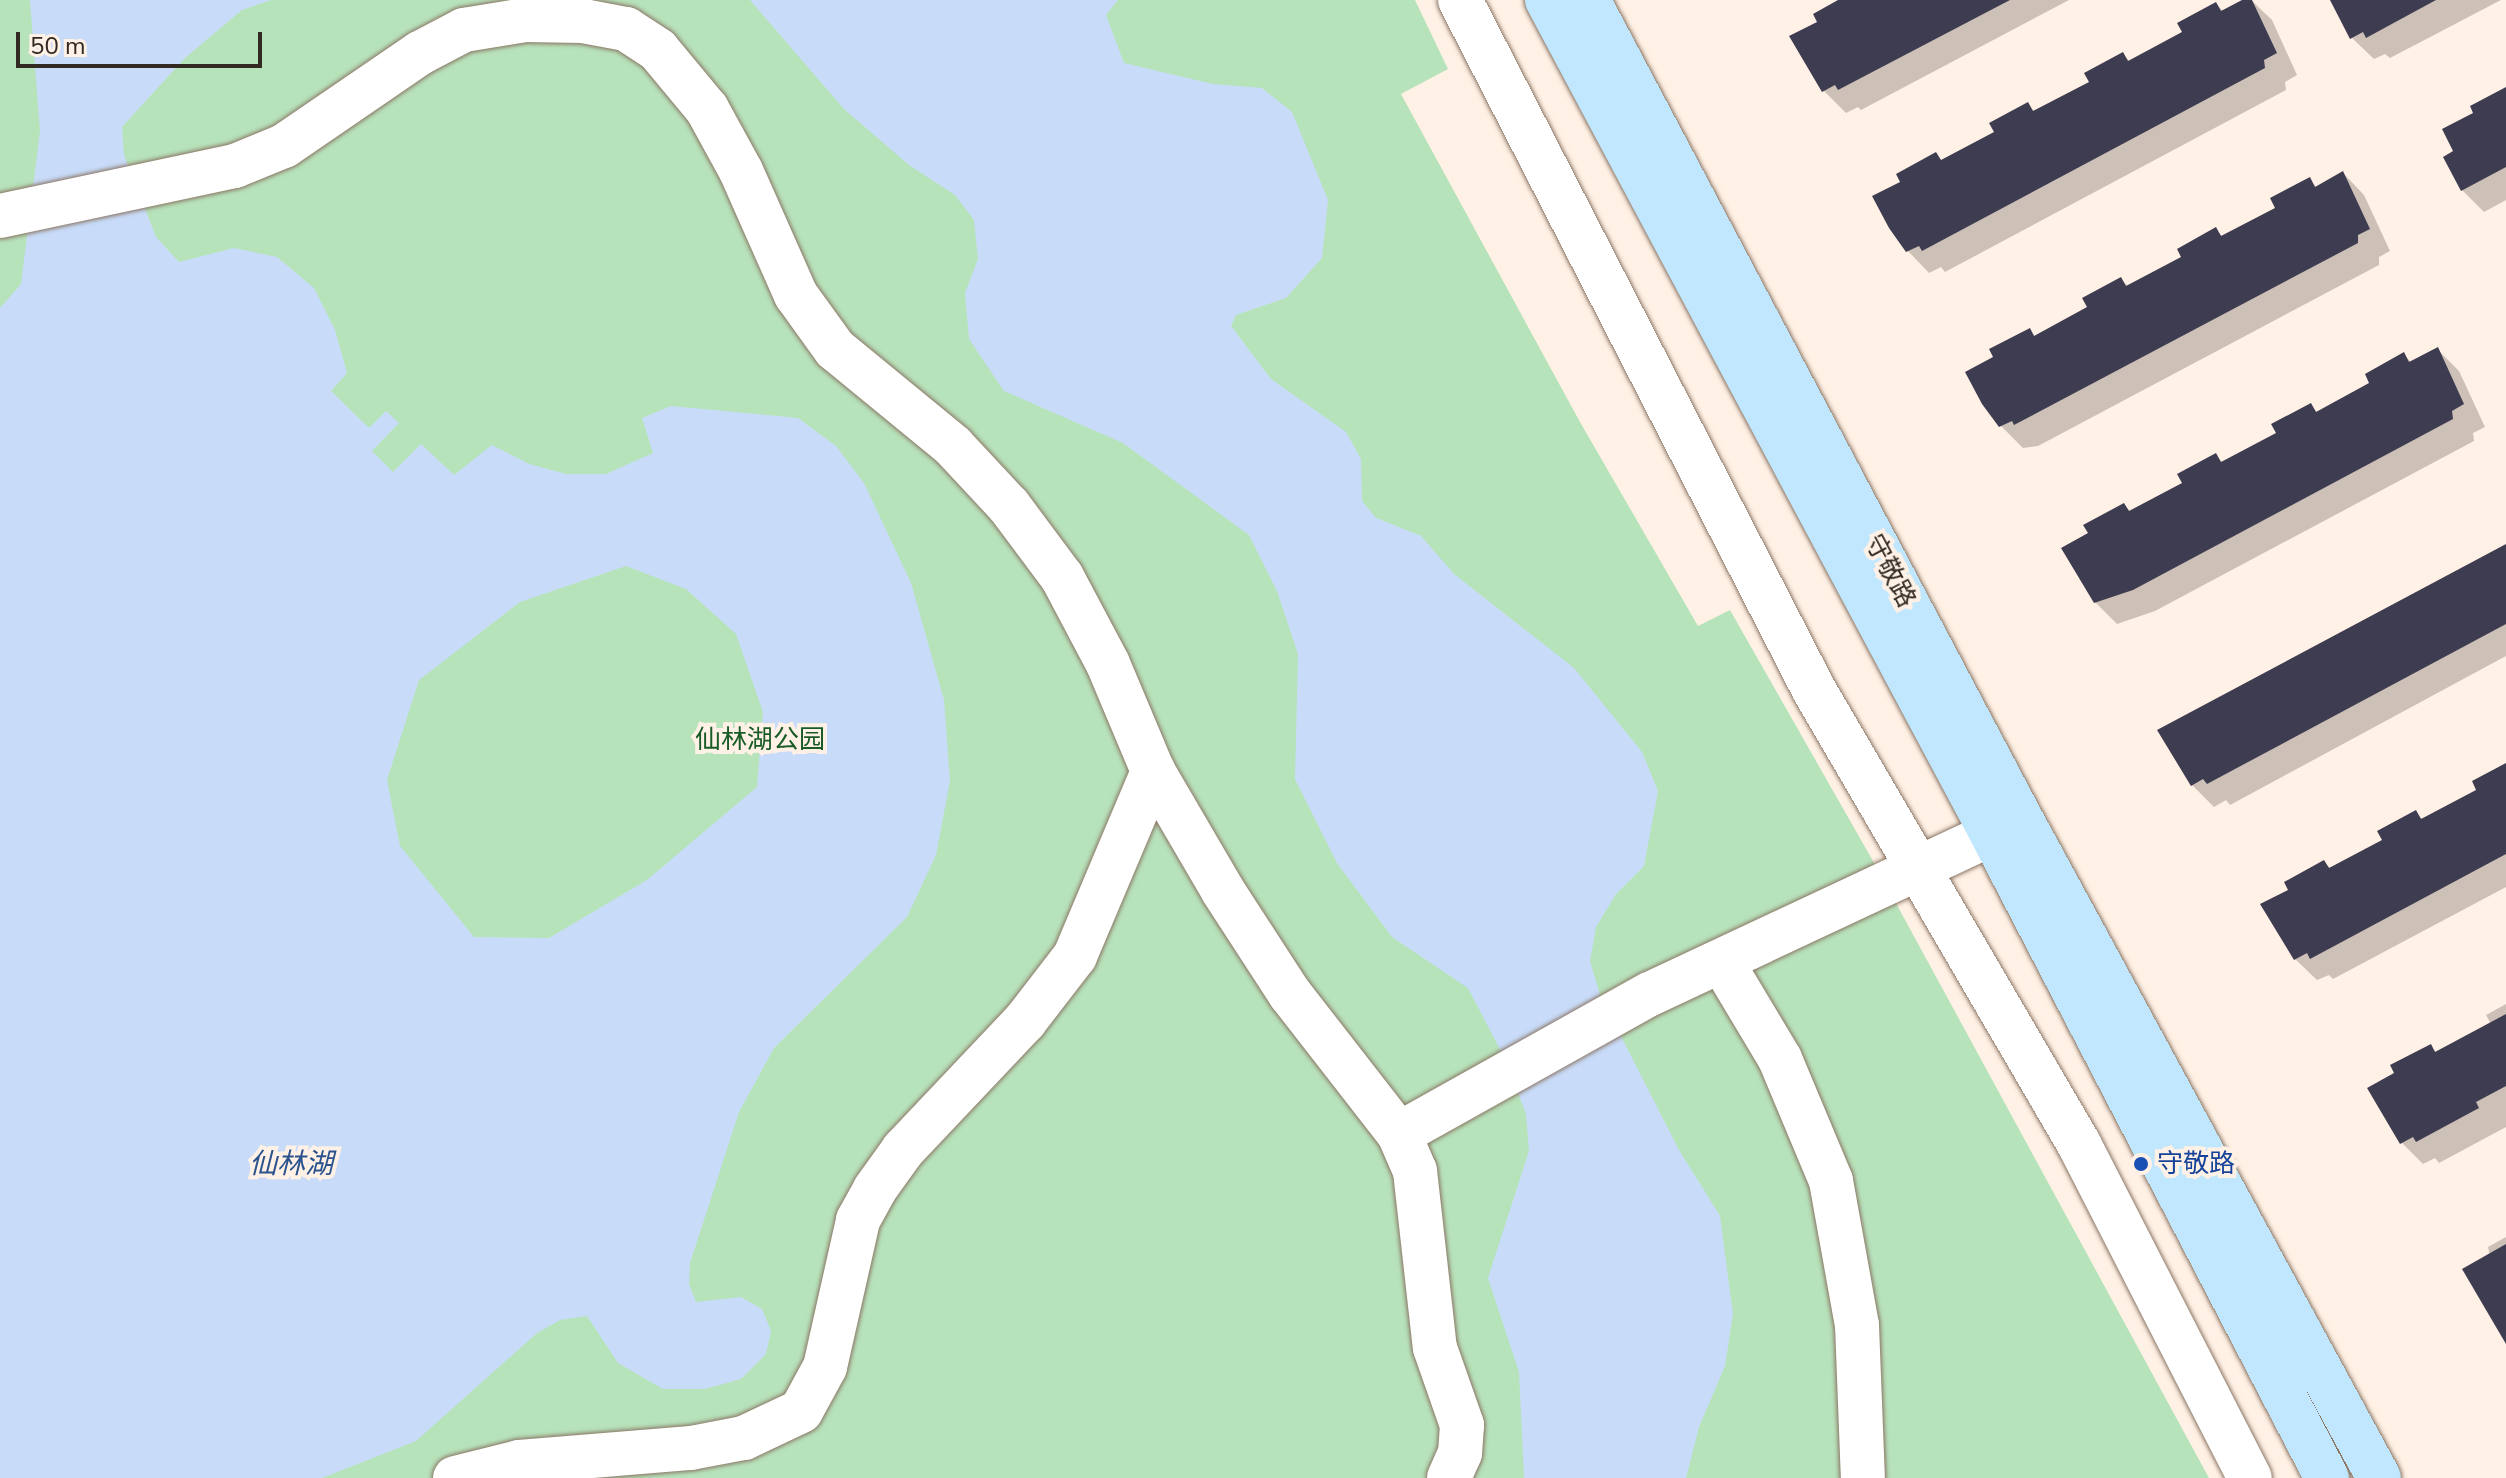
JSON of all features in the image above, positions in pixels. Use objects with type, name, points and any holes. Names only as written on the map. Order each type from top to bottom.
[{"type":"main road","name":"守敬路","points":[[1547,0],[1992,834],[2327,1478]]},
{"type":"main road","name":"守敬路","points":[[1588,0],[2020,817],[2379,1478]]},
{"type":"street","points":[[1460,0],[1814,690],[2079,1144],[2250,1478]]},
{"type":"street","points":[[0,216],[235,166],[284,146],[420,53],[464,30],[525,20],[583,21],[626,29],[658,50],[707,109],[741,171],[796,295],[835,349],[953,446],[1009,506],[1062,577],[1108,664],[1153,771],[1290,994],[1399,1134],[1415,1171],[1435,1348],[1462,1425],[1460,1453],[1449,1478]]},
{"type":"street","points":[[455,1478],[519,1462],[731,1441],[777,1427],[801,1411],[825,1367],[858,1220],[875,1189],[903,1150],[1025,1021],[1075,956],[1153,771]]},
{"type":"street","points":[[1399,1134],[1650,994],[1992,834]]},
{"type":"street","points":[[1722,962],[1780,1059],[1831,1181],[1857,1325],[1863,1478]]},
{"type":"green space","name":"仙林湖公园","points":[[0,0],[1415,0],[1448,69],[1401,94],[1580,422],[1698,626],[1730,610],[1873,861],[2209,1478],[0,1478]]},
{"type":"water","name":"仙林湖","points":[[30,0],[271,0],[242,10],[185,58],[122,127],[124,155],[156,237],[179,262],[234,248],[277,257],[314,288],[335,330],[347,373],[331,391],[369,428],[386,411],[399,423],[372,451],[393,472],[421,444],[454,475],[492,445],[529,464],[566,474],[606,474],[653,453],[642,418],[671,406],[798,418],[836,446],[864,483],[911,583],[944,700],[950,781],[936,855],[907,917],[774,1048],[739,1112],[690,1263],[689,1284],[696,1302],[741,1297],[762,1309],[771,1331],[766,1354],[741,1379],[705,1389],[663,1389],[618,1363],[587,1316],[560,1320],[537,1333],[416,1441],[322,1478],[0,1478],[0,308],[21,284],[40,131]],"holes":[[[626,566],[686,589],[736,634],[763,712],[757,787],[647,880],[549,938],[474,937],[400,846],[387,780],[419,680],[520,602]]]},
{"type":"water","points":[[750,0],[1118,0],[1106,15],[1124,63],[1213,84],[1262,88],[1292,112],[1328,200],[1322,258],[1286,298],[1236,315],[1231,326],[1271,379],[1346,432],[1361,459],[1362,501],[1376,518],[1421,536],[1454,574],[1574,668],[1642,752],[1658,791],[1644,866],[1616,894],[1596,927],[1590,961],[1600,995],[1679,1150],[1720,1216],[1733,1314],[1725,1366],[1699,1427],[1686,1478],[1524,1478],[1519,1372],[1488,1278],[1529,1151],[1526,1114],[1504,1057],[1468,988],[1392,937],[1337,863],[1295,779],[1298,654],[1277,591],[1249,535],[1123,443],[1004,391],[969,339],[965,293],[978,259],[974,220],[955,195],[909,165],[844,109]]},
{"type":"building","points":[[1838,0],[2010,0],[1838,90],[1835,85],[1822,92],[1789,36],[1817,22],[1813,14]]},
{"type":"building","points":[[2242,0],[2252,0],[2277,53],[2264,60],[2265,68],[1922,251],[1919,246],[1906,252],[1889,228],[1872,196],[1900,182],[1896,174],[1936,152],[1941,160],[1994,132],[1989,123],[2028,102],[2033,111],[2089,82],[2084,73],[2123,52],[2128,61],[2182,32],[2177,23],[2216,2],[2221,11]]},
{"type":"building","points":[[2330,0],[2436,0],[2366,38],[2363,32],[2350,39]]},
{"type":"building","points":[[2506,87],[2506,167],[2461,191],[2443,157],[2453,151],[2442,129],[2473,113],[2470,106]]},
{"type":"building","points":[[2343,171],[2370,229],[2358,235],[2358,243],[2014,425],[2012,421],[1999,427],[1982,404],[1965,372],[1993,357],[1989,349],[2030,328],[2034,336],[2087,307],[2082,298],[2121,277],[2126,286],[2181,257],[2177,249],[2216,227],[2221,236],[2275,208],[2270,198],[2310,177],[2315,187]]},
{"type":"building","points":[[2438,347],[2464,404],[2452,411],[2453,419],[2133,590],[2094,603],[2061,548],[2088,533],[2083,525],[2124,503],[2129,511],[2182,483],[2177,474],[2216,453],[2221,462],[2276,433],[2271,424],[2311,403],[2316,412],[2369,383],[2365,374],[2404,352],[2409,362]]},
{"type":"building","points":[[2506,544],[2506,624],[2207,784],[2203,779],[2191,786],[2157,730]]},
{"type":"building","points":[[2506,763],[2506,854],[2310,959],[2307,953],[2294,960],[2260,904],[2288,890],[2284,882],[2324,860],[2329,868],[2382,840],[2377,831],[2416,810],[2421,819],[2476,790],[2472,781]]},
{"type":"building","points":[[2506,1014],[2506,1086],[2476,1102],[2479,1108],[2416,1142],[2413,1137],[2400,1144],[2367,1088],[2394,1073],[2390,1065],[2431,1044],[2435,1052]]},
{"type":"building","points":[[2506,1244],[2506,1344],[2462,1269]]},
{"type":"place","name":"守敬路","points":[[2141,1164]]}]
